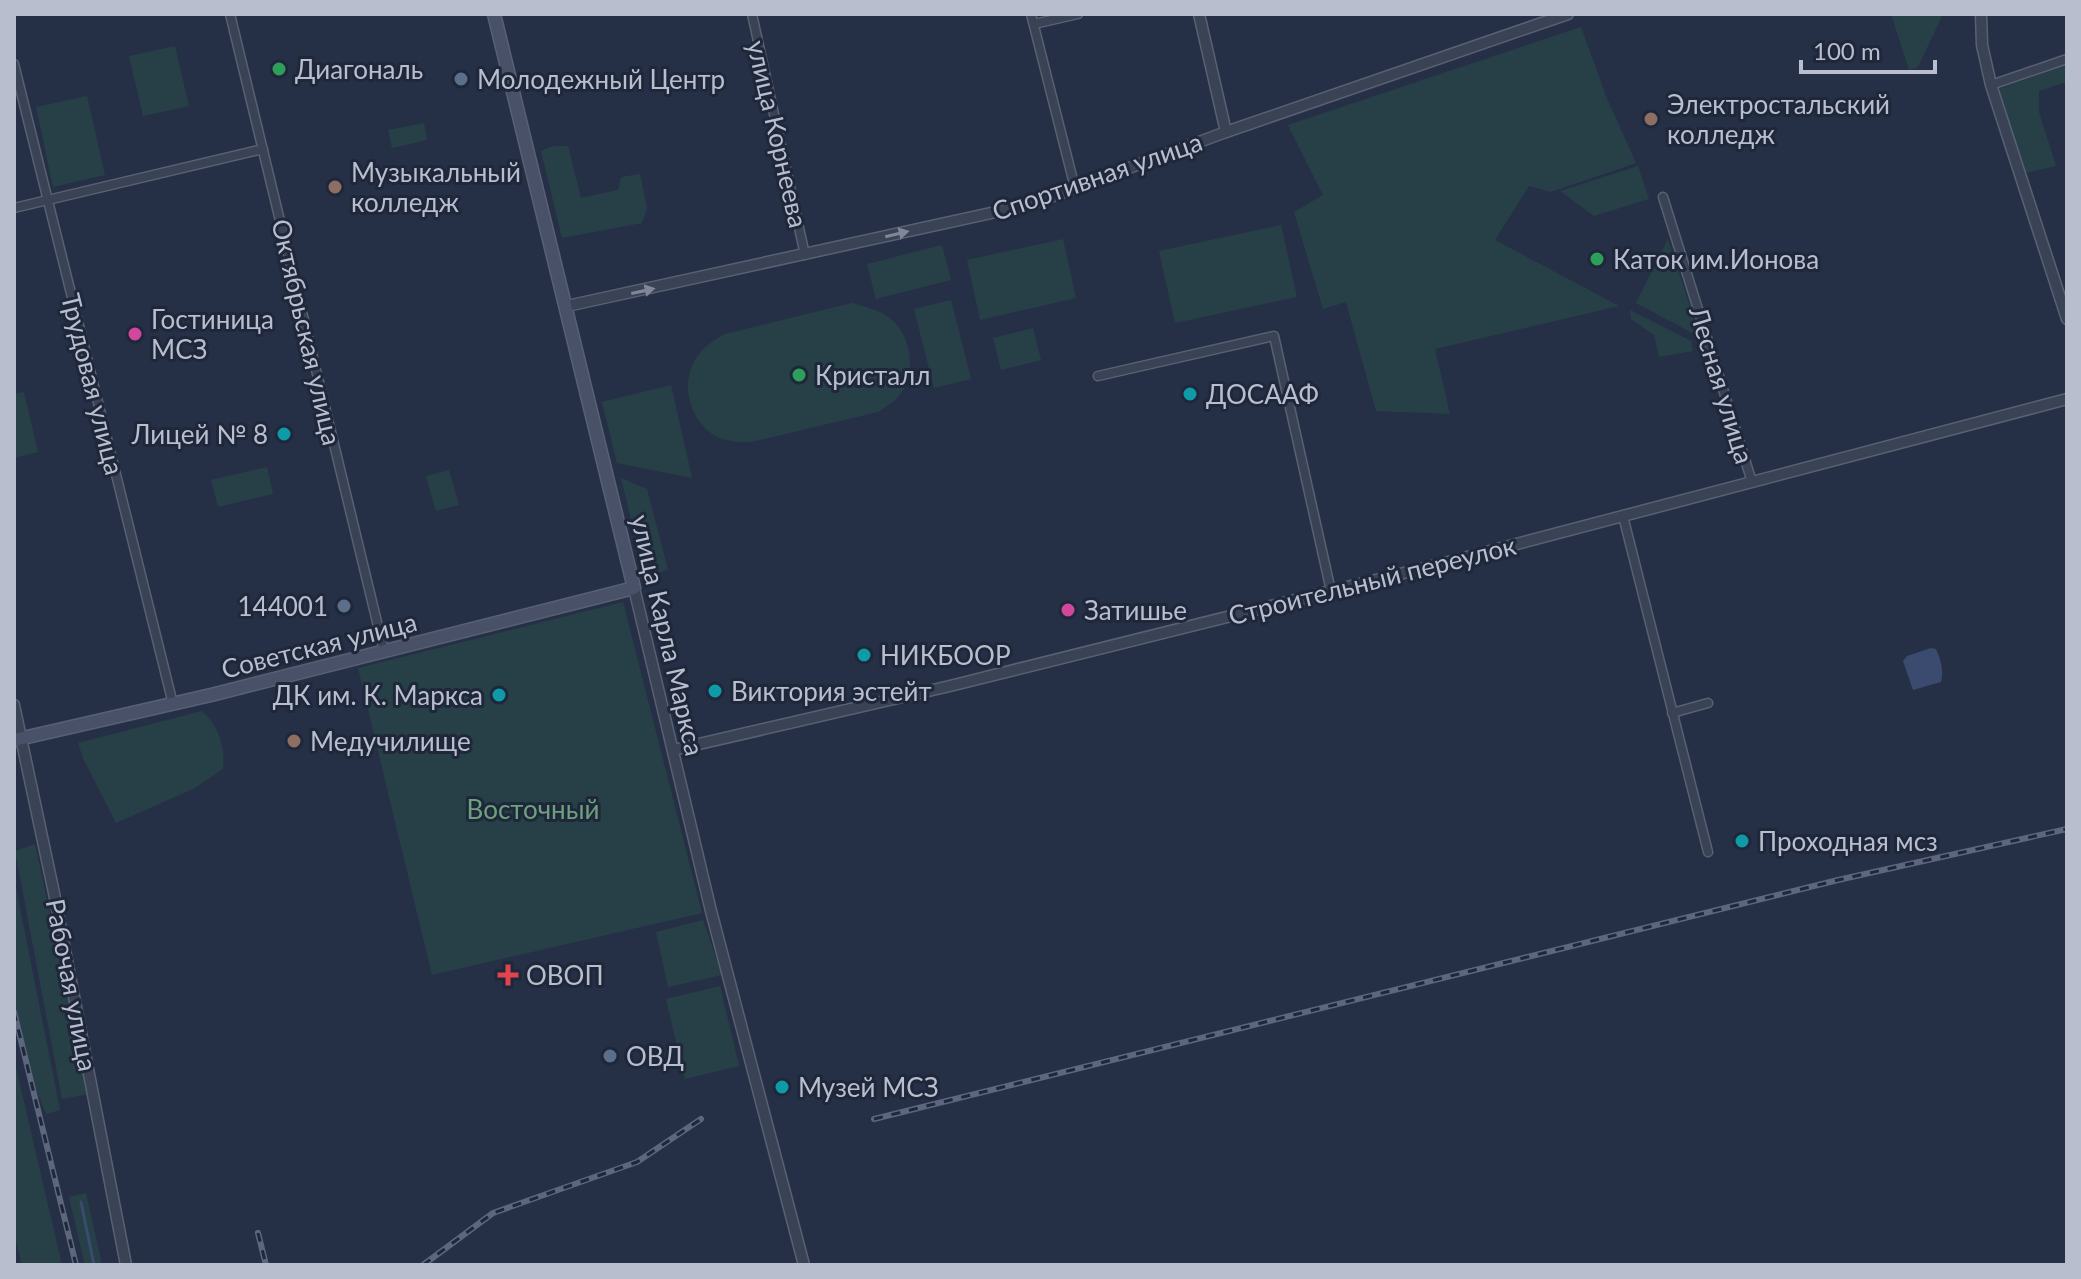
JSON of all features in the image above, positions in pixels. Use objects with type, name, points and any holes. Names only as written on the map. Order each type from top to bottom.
[{"type":"main road","name":"улица Карла Маркса","points":[[494,14],[634,588]]},
{"type":"main road","name":"Советская улица","points":[[18,739],[173,704],[634,588]]},
{"type":"street","name":"Октябрьская улица","points":[[230,14],[384,651]]},
{"type":"street","name":"улица Корнеева","points":[[752,14],[805,255]]},
{"type":"street","points":[[1075,188],[1032,19],[1078,14]]},
{"type":"street","points":[[1199,14],[1226,132]]},
{"type":"street","name":"Спортивная улица","points":[[567,306],[1016,208],[1568,14]]},
{"type":"street","points":[[1981,14],[1982,45],[1991,85],[2067,319]]},
{"type":"street","points":[[1991,85],[2067,59]]},
{"type":"street","name":"Трудовая улица","points":[[14,64],[173,704]]},
{"type":"street","points":[[14,208],[263,149]]},
{"type":"street","name":"Лесная улица","points":[[1663,197],[1752,482]]},
{"type":"street","points":[[1098,376],[1274,336],[1331,591]]},
{"type":"street","name":"Строительный переулок","points":[[673,750],[950,686],[1331,591],[2067,399]]},
{"type":"street","points":[[1623,516],[1708,852]]},
{"type":"street","name":"улица Карла Маркса","points":[[634,588],[711,911],[804,1265]]},
{"type":"street","points":[[1672,713],[1708,703]]},
{"type":"street","name":"Рабочая улица","points":[[14,705],[18,739],[126,1265]]},
{"type":"green space","points":[[1891,14],[1943,14],[1918,67],[1909,70]]},
{"type":"green space","points":[[1581,27],[1606,96],[1636,163],[1551,192],[1529,186],[1495,240],[1619,306],[1435,349],[1450,414],[1376,411],[1346,302],[1323,309],[1294,212],[1323,195],[1288,125]]},
{"type":"green space","points":[[175,46],[189,106],[143,116],[129,56]]},
{"type":"green space","points":[[2067,64],[2067,82],[2039,91],[2039,112],[2056,166],[2025,173],[1999,89]]},
{"type":"green space","points":[[87,96],[105,175],[53,187],[36,107]]},
{"type":"green space","points":[[424,123],[427,140],[392,148],[388,130]]},
{"type":"green space","points":[[553,146],[568,146],[581,198],[618,190],[621,177],[640,174],[647,208],[642,223],[562,238],[541,151]]},
{"type":"green space","points":[[1638,166],[1649,199],[1594,216],[1560,191]]},
{"type":"green space","points":[[1281,225],[1297,297],[1175,323],[1159,251]]},
{"type":"green space","points":[[1063,239],[1076,298],[980,320],[967,260]]},
{"type":"green space","points":[[1668,239],[1700,337],[1636,303]]},
{"type":"green space","points":[[942,245],[951,280],[876,299],[867,264]]},
{"type":"green space","points":[[951,300],[971,379],[934,388],[914,309]]},
{"type":"green space","name":"Кристалл","points":[[852,303],[884,314],[904,336],[910,355],[909,374],[902,392],[894,401],[878,412],[751,442],[737,442],[714,435],[697,418],[688,385],[693,363],[708,345],[725,334]]},
{"type":"green space","points":[[1630,310],[1691,341],[1693,351],[1659,357],[1654,335],[1631,319]]},
{"type":"green space","points":[[1033,328],[1041,360],[1001,370],[993,338]]},
{"type":"green space","points":[[671,385],[692,478],[617,463],[602,402]]},
{"type":"green space","points":[[24,392],[38,452],[14,458],[14,394]]},
{"type":"green space","points":[[267,467],[273,494],[218,507],[211,480]]},
{"type":"green space","points":[[449,470],[459,505],[436,511],[426,476]]},
{"type":"green space","points":[[621,478],[647,489],[668,570],[645,576]]},
{"type":"green space","name":"Восточный","points":[[623,602],[702,913],[432,975],[358,668]]},
{"type":"green space","points":[[202,711],[220,737],[223,769],[193,789],[116,823],[78,743]]},
{"type":"green space","points":[[35,844],[89,1094],[62,1099],[15,851]]},
{"type":"green space","points":[[14,878],[60,1110],[46,1114],[33,1081],[14,1001]]},
{"type":"green space","points":[[703,920],[722,975],[668,987],[656,932]]},
{"type":"green space","points":[[720,986],[739,1066],[685,1079],[666,999]]},
{"type":"green space","points":[[14,1059],[62,1265],[22,1265],[14,1233]]},
{"type":"green space","points":[[86,1193],[102,1265],[85,1265],[69,1197]]},
{"type":"water","points":[[1936,649],[1941,662],[1941,682],[1913,690],[1903,661],[1907,656]]},
{"type":"waterway","points":[[81,1202],[94,1265]]},
{"type":"railway","points":[[874,1119],[1838,880],[2067,829]]},
{"type":"railway","points":[[14,1012],[76,1265]]},
{"type":"railway","points":[[423,1265],[493,1213],[637,1162],[701,1119]]},
{"type":"railway","points":[[258,1233],[266,1265]]},
{"type":"place","name":"Диагональ","points":[[279,69]]},
{"type":"place","name":"Молодежный Центр","points":[[461,79]]},
{"type":"place","name":"Электростальский колледж","points":[[1651,119]]},
{"type":"place","name":"Музыкальный колледж","points":[[335,187]]},
{"type":"place","name":"Каток им.Ионова","points":[[1597,259]]},
{"type":"place","name":"Гостиница МСЗ","points":[[135,334]]},
{"type":"place","name":"Кристалл","points":[[799,375]]},
{"type":"place","name":"ДОСААФ","points":[[1190,394]]},
{"type":"place","name":"Лицей № 8","points":[[284,434]]},
{"type":"place","name":"144001","points":[[344,606]]},
{"type":"place","name":"Затишье","points":[[1068,610]]},
{"type":"place","name":"НИКБООР","points":[[864,655]]},
{"type":"place","name":"Виктория эстейт","points":[[715,691]]},
{"type":"place","name":"ДК им. К. Маркса","points":[[499,695]]},
{"type":"place","name":"Медучилище","points":[[294,741]]},
{"type":"place","name":"Проходная мсз","points":[[1742,841]]},
{"type":"place","name":"ОВОП","points":[[508,975]]},
{"type":"place","name":"ОВД","points":[[610,1056]]},
{"type":"place","name":"Музей МСЗ","points":[[782,1087]]}]
